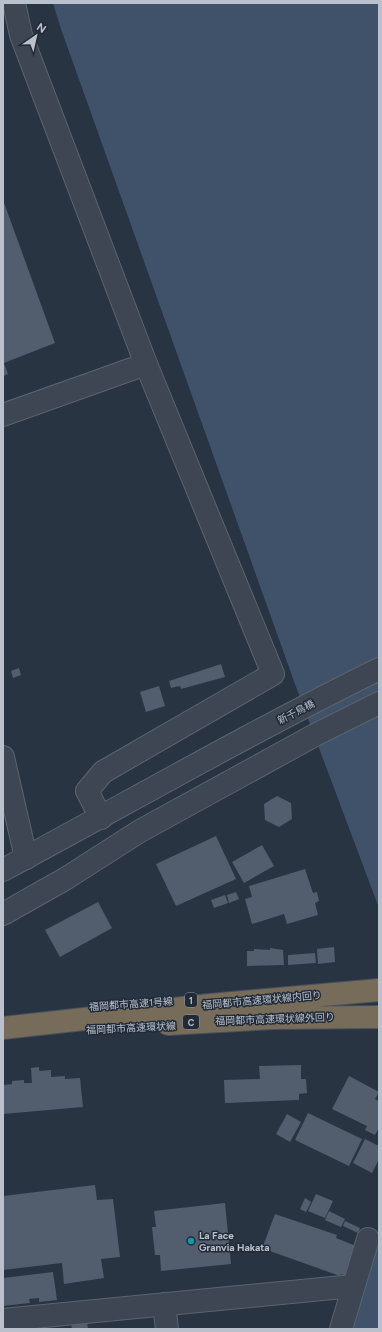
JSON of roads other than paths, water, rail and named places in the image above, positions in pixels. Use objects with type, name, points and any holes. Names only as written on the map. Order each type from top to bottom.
[{"type":"highway","name":"福岡都市高速1号線","points":[[3,1012],[152,1004],[379,986]]},
{"type":"highway","name":"福岡都市高速環状線内回り","points":[[3,1028],[210,1005],[379,990]]},
{"type":"highway","name":"福岡都市高速環状線外回り","points":[[3,1033],[273,1018],[379,1017]]},
{"type":"highway","name":"福岡都市高速環状線","points":[[3,1033],[217,1024],[273,1024],[379,1030]]},
{"type":"street","points":[[14,3],[21,35],[146,364],[273,674],[104,772],[87,791],[101,818]]},
{"type":"street","points":[[3,415],[146,364]]},
{"type":"street","name":"新千鳥橋","points":[[3,870],[101,818],[213,755],[379,669]]},
{"type":"street","points":[[3,914],[65,879],[140,831],[227,782],[379,703]]},
{"type":"street","points":[[3,757],[26,858]]},
{"type":"street","points":[[341,1329],[368,1239]]},
{"type":"street","points":[[3,1320],[353,1286]]},
{"type":"street","points":[[164,1304],[167,1329]]},
{"type":"water","points":[[53,3],[379,3],[379,908],[295,684]]},
{"type":"water","points":[[379,1241],[379,1329],[352,1329]]},
{"type":"place","name":"La Face Granvia Hakata","points":[[191,1241]]}]
